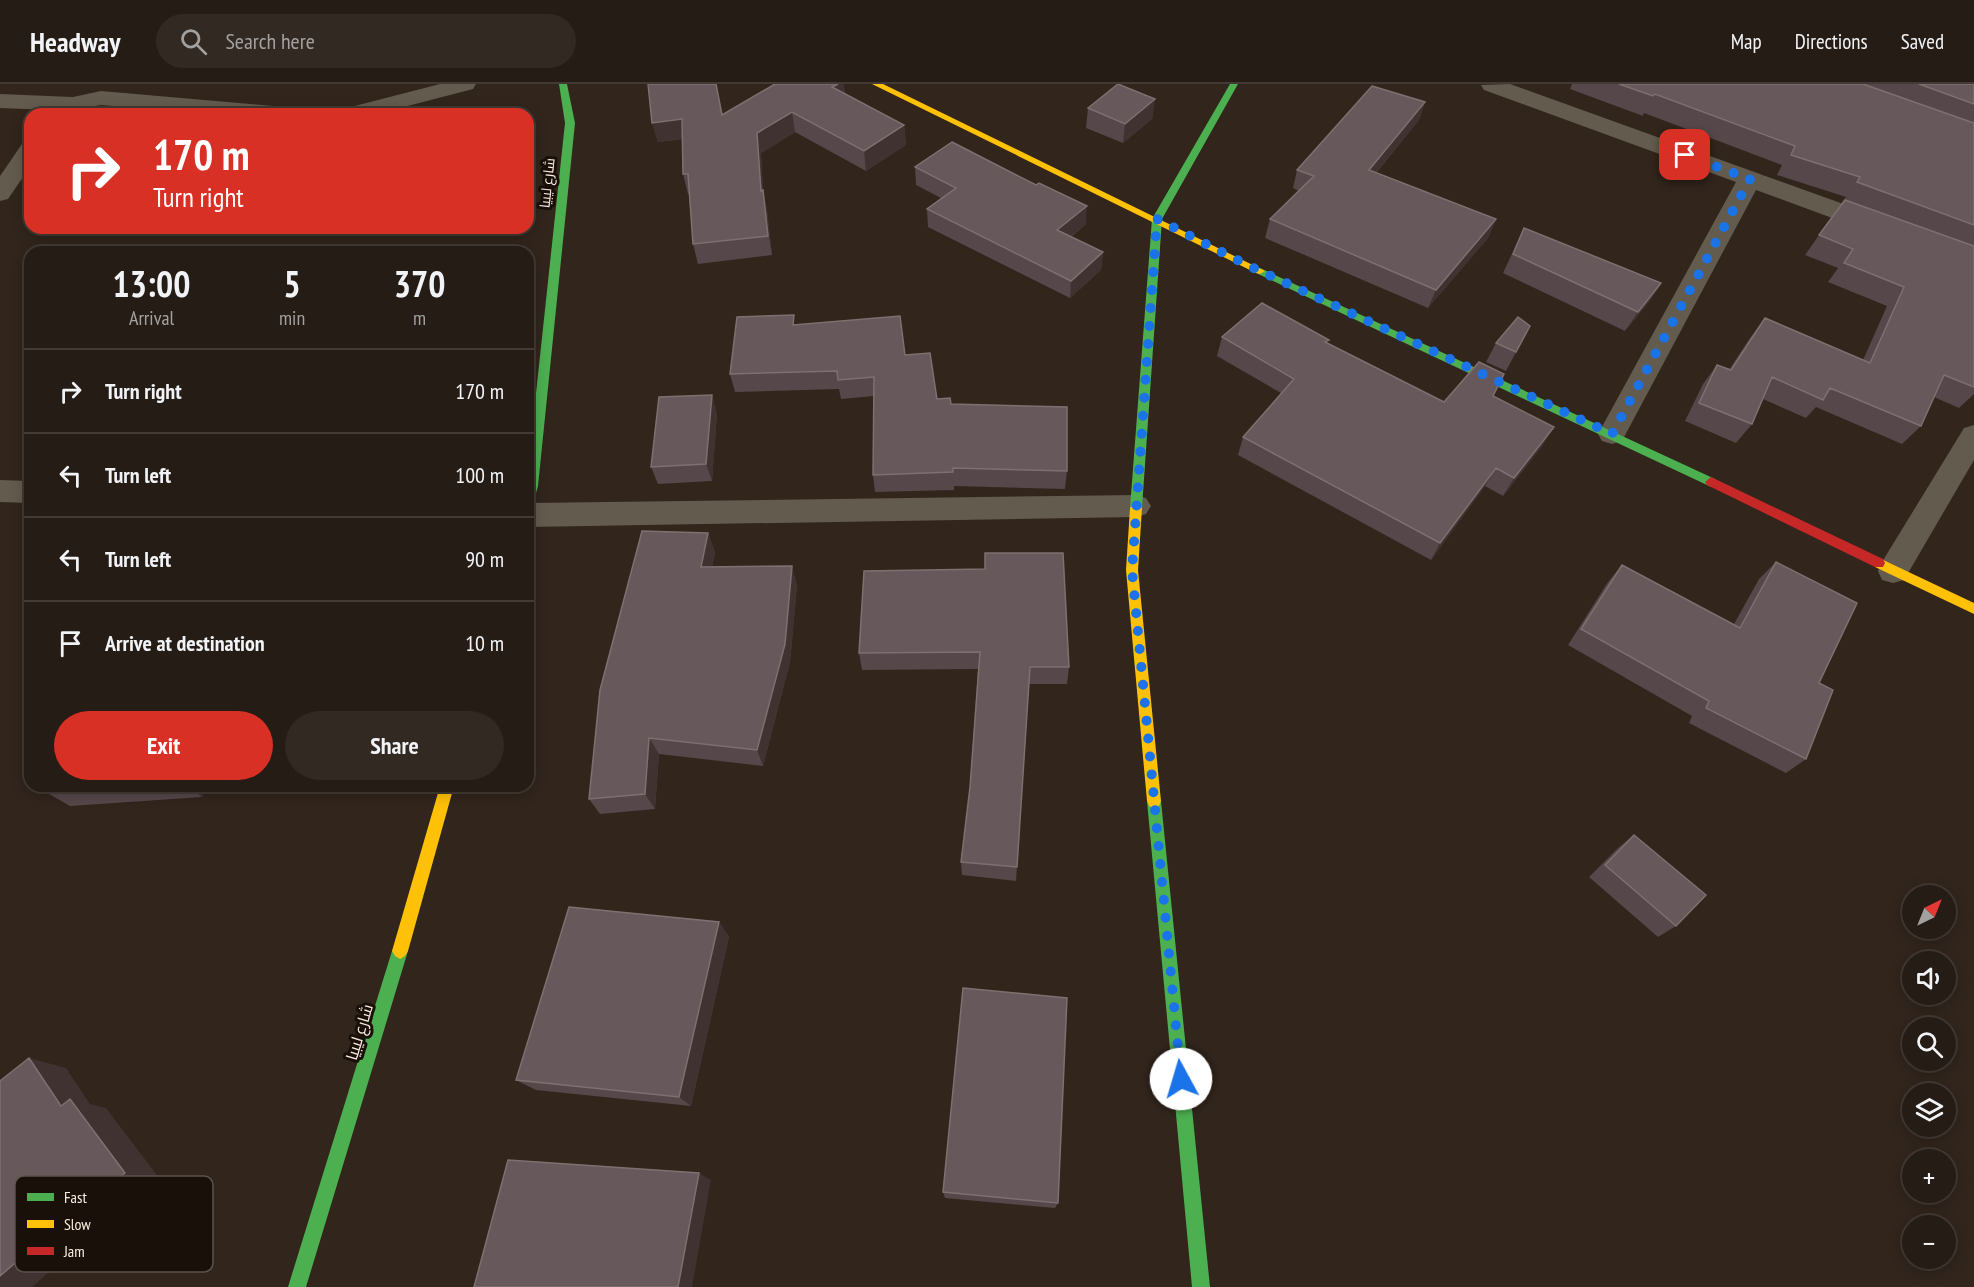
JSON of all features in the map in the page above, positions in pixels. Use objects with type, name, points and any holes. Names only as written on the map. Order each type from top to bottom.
[{"type":"street","points":[[374,108],[465,84]]},
{"type":"street","name":"شارع ليبيا","points":[[534,467],[570,123],[563,84]]},
{"type":"street","points":[[876,84],[1157,219],[1247,265],[1612,434],[1974,609]]},
{"type":"street","points":[[1201,1287],[1132,570],[1157,219],[1234,84]]},
{"type":"street","points":[[1491,84],[1895,232]]},
{"type":"street","points":[[69,108],[101,98],[223,108]]},
{"type":"street","points":[[0,101],[58,108]]},
{"type":"street","points":[[0,194],[24,158]]},
{"type":"street","points":[[1612,434],[1750,179]]},
{"type":"street","points":[[1893,571],[1974,435]]},
{"type":"street","points":[[0,490],[24,492]]},
{"type":"street","points":[[534,515],[1136,506]]},
{"type":"street","name":"شارع ليبيا","points":[[297,1287],[387,998],[445,792]]},
{"type":"building","points":[[648,84],[716,84],[722,115],[775,84],[838,84],[832,87],[904,125],[864,151],[792,112],[757,133],[761,191],[763,190],[768,236],[693,244],[688,174],[683,174],[682,119],[652,123]]},
{"type":"building","points":[[1118,84],[1155,99],[1125,124],[1088,108]]},
{"type":"building","points":[[1619,84],[1863,84],[1974,123],[1974,225],[1857,182],[1860,177],[1791,155],[1795,146],[1655,94],[1653,96]]},
{"type":"building","points":[[1919,84],[1974,84],[1974,104]]},
{"type":"building","points":[[1372,86],[1425,102],[1369,170],[1496,219],[1436,290],[1270,219],[1314,176],[1297,170]]},
{"type":"building","points":[[952,142],[1036,185],[1039,183],[1087,206],[1057,230],[1103,252],[1071,281],[927,209],[956,188],[915,167]]},
{"type":"building","points":[[1845,200],[1974,246],[1974,387],[1944,375],[1921,426],[1830,388],[1823,400],[1772,377],[1752,424],[1699,403],[1717,365],[1731,370],[1765,318],[1870,363],[1904,287],[1844,263],[1853,249],[1819,235]]},
{"type":"building","points":[[1524,228],[1661,283],[1638,312],[1513,254]]},
{"type":"building","points":[[1262,303],[1329,340],[1325,342],[1444,402],[1479,362],[1504,374],[1493,396],[1554,427],[1514,478],[1496,468],[1440,543],[1243,437],[1294,379],[1222,337]]},
{"type":"building","points":[[794,315],[793,325],[900,316],[905,355],[930,353],[937,399],[950,398],[951,404],[1067,407],[1067,471],[953,468],[953,472],[873,475],[874,377],[838,380],[837,371],[730,374],[737,317]]},
{"type":"building","points":[[1518,317],[1530,326],[1516,352],[1496,343]]},
{"type":"building","points":[[712,395],[706,464],[651,467],[659,397]]},
{"type":"building","points":[[642,531],[708,533],[701,567],[792,566],[785,644],[757,750],[649,738],[645,794],[589,799],[600,690]]},
{"type":"building","points":[[985,553],[1063,553],[1069,667],[1030,667],[1017,867],[961,862],[970,787],[980,652],[859,653],[864,571],[985,569]]},
{"type":"building","points":[[1776,562],[1857,603],[1819,683],[1833,690],[1806,759],[1706,708],[1709,701],[1581,629],[1622,565],[1740,628]]},
{"type":"building","points":[[1634,835],[1706,895],[1676,926],[1605,865]]},
{"type":"building","points":[[569,907],[719,922],[679,1097],[516,1080]]},
{"type":"building","points":[[963,988],[1067,998],[1058,1203],[943,1192]]},
{"type":"building","points":[[29,1058],[61,1106],[70,1099],[125,1173],[121,1176],[15,1176],[15,1263],[0,1276],[0,1081]]},
{"type":"building","points":[[508,1160],[699,1173],[678,1287],[474,1287]]},
{"type":"traffic: fast","points":[[534,467],[570,123],[563,84]]},
{"type":"traffic: fast","points":[[1136,508],[1157,219],[1234,84]]},
{"type":"traffic: fast","points":[[1260,271],[1711,482]]},
{"type":"traffic: fast","points":[[1154,801],[1201,1287]]},
{"type":"traffic: fast","points":[[297,1287],[400,951]]},
{"type":"traffic: slow","points":[[876,84],[1260,271]]},
{"type":"traffic: slow","points":[[1136,508],[1132,570],[1154,801]]},
{"type":"traffic: slow","points":[[1879,563],[1974,609]]},
{"type":"traffic: slow","points":[[400,951],[445,792]]},
{"type":"traffic: jam","points":[[1711,482],[1879,563]]},
{"type":"route","points":[[1181,1079],[1132,570],[1157,219],[1247,265],[1612,434],[1750,179],[1685,155]]}]
